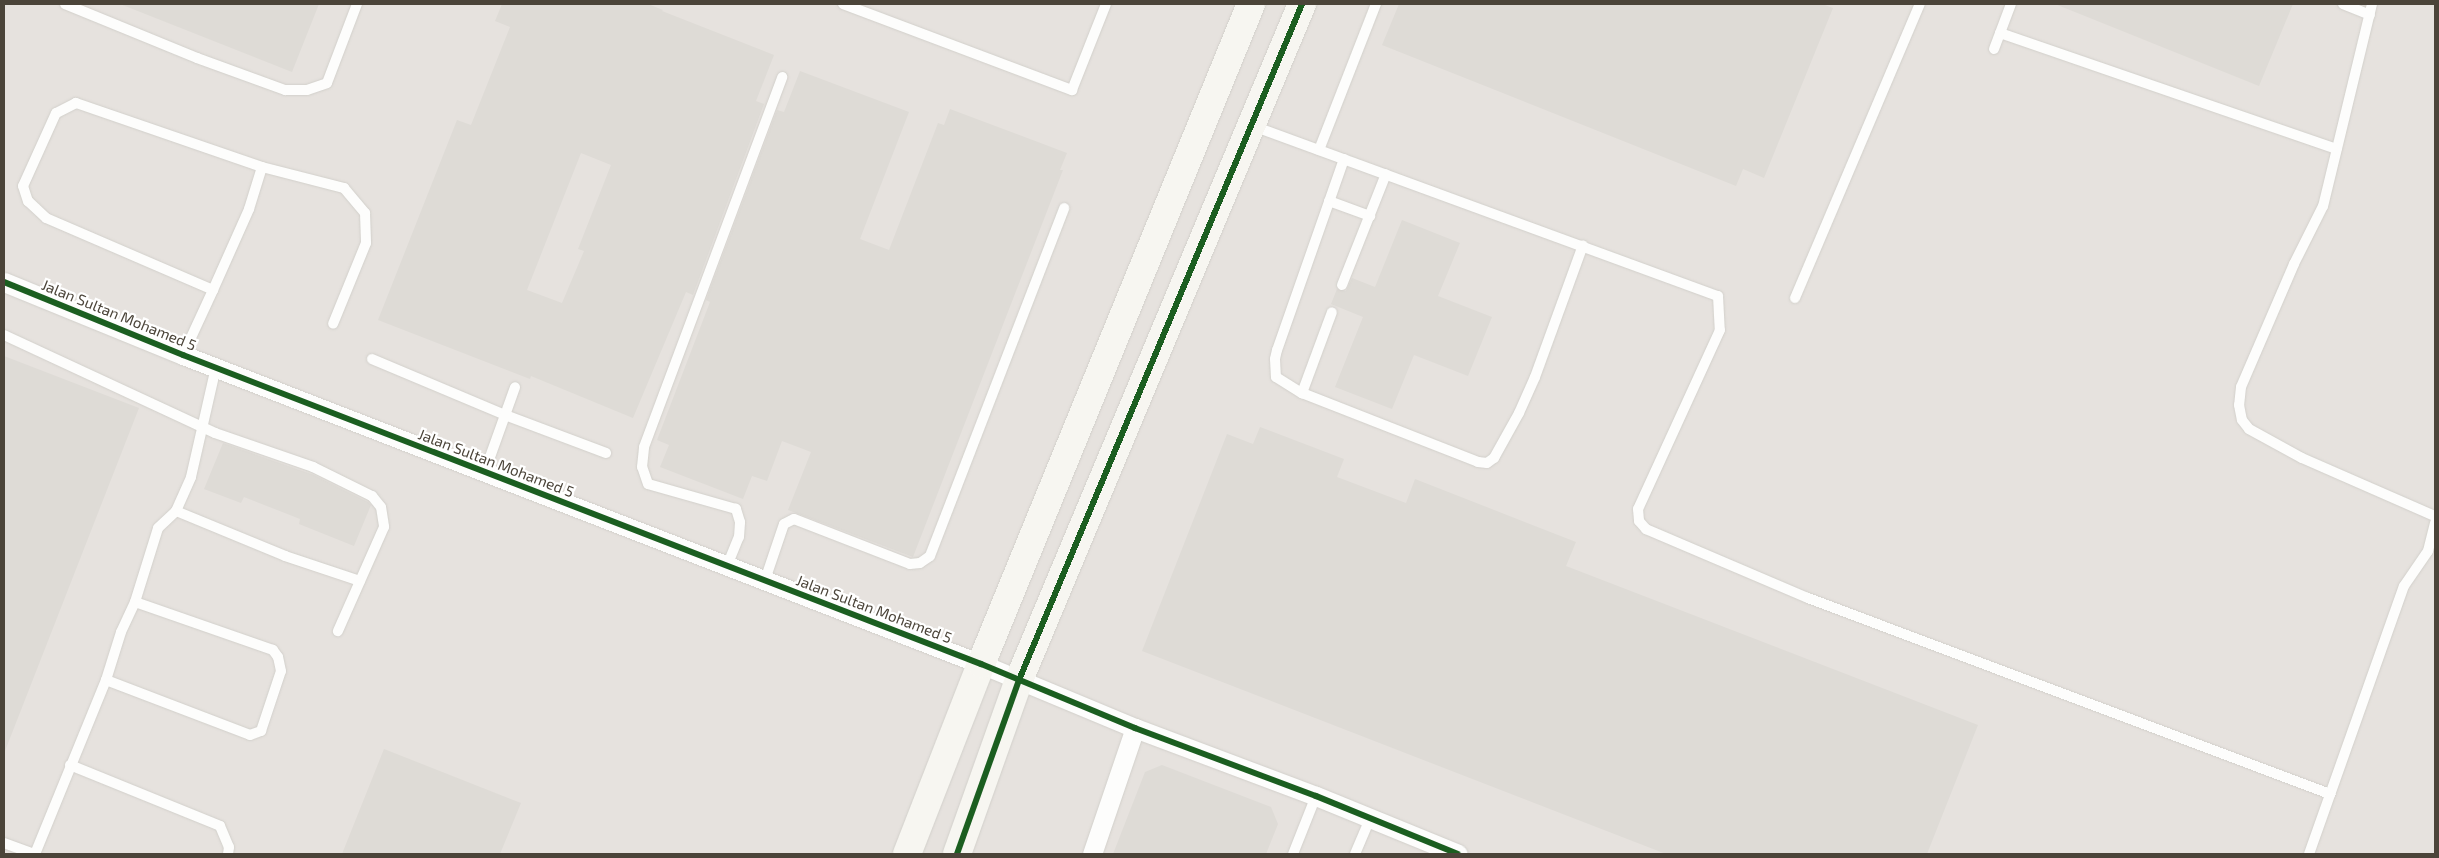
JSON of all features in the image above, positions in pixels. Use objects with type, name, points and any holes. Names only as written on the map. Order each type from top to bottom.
[{"type":"street","points":[[908,854],[981,664],[1251,4]]},
{"type":"street","points":[[957,854],[1019,680],[1302,4]]},
{"type":"street","name":"Jalan Sultan Mohamed 5","points":[[4,282],[183,355],[981,664],[1135,728],[1316,796],[1458,854]]},
{"type":"street","points":[[1092,854],[1135,728]]},
{"type":"lane","points":[[66,4],[197,58],[285,90],[308,90],[327,83],[357,4]]},
{"type":"lane","points":[[844,4],[1072,90],[1106,4]]},
{"type":"lane","points":[[1319,150],[1376,4]]},
{"type":"lane","points":[[1795,298],[1920,4]]},
{"type":"lane","points":[[1994,49],[2011,4]]},
{"type":"lane","points":[[2343,4],[2370,15]]},
{"type":"lane","points":[[2372,4],[2323,206],[2294,264],[2241,388],[2239,405],[2242,420],[2249,429],[2302,458],[2435,516]]},
{"type":"lane","points":[[2000,33],[2337,149]]},
{"type":"lane","points":[[727,566],[738,537],[740,522],[736,509],[648,484],[642,467],[644,447],[782,77]]},
{"type":"lane","points":[[213,290],[46,218],[28,201],[23,186],[56,113],[76,103],[262,167],[344,188],[364,213],[366,243],[333,324]]},
{"type":"lane","points":[[1252,126],[1583,245],[1718,296],[1720,330],[1638,508],[1639,521],[1646,529],[1808,598],[2330,794]]},
{"type":"lane","points":[[1344,159],[1275,359],[1274,368],[1278,380],[1302,393],[1478,462],[1490,462],[1519,413],[1535,377],[1583,245]]},
{"type":"lane","points":[[183,355],[249,209],[262,167]]},
{"type":"lane","points":[[1342,285],[1386,174]]},
{"type":"lane","points":[[1329,201],[1370,216]]},
{"type":"lane","points":[[765,580],[784,524],[794,519],[910,564],[920,563],[930,556],[1064,208]]},
{"type":"lane","points":[[1302,393],[1332,312]]},
{"type":"lane","points":[[4,335],[215,433],[313,467],[363,491],[377,501],[381,507],[384,527],[338,631]]},
{"type":"lane","points":[[372,359],[505,415],[606,453]]},
{"type":"lane","points":[[4,844],[34,854],[106,680],[121,632],[135,602],[158,528],[176,511],[191,477],[201,426],[216,367]]},
{"type":"lane","points":[[485,471],[516,387]]},
{"type":"lane","points":[[176,511],[285,556],[360,581]]},
{"type":"lane","points":[[2309,854],[2404,586],[2428,551],[2435,523]]},
{"type":"lane","points":[[106,680],[250,735],[261,731],[281,671],[278,657],[273,650],[135,602]]},
{"type":"lane","points":[[70,766],[220,826],[229,847],[228,854]]},
{"type":"lane","points":[[1293,854],[1316,796]]},
{"type":"lane","points":[[1355,854],[1370,818]]},
{"type":"shaded area","points":[[4,4],[2435,4],[2435,854],[4,854]]},
{"type":"building","points":[[120,4],[319,4],[292,72]]},
{"type":"building","points":[[502,4],[648,4],[774,55],[756,101],[764,104],[693,295],[686,292],[633,418],[531,376],[530,379],[378,320],[457,120],[471,125],[510,27],[495,21]],"holes":[[[581,153],[611,165],[578,249],[584,251],[562,303],[527,290]]]},
{"type":"building","points":[[1399,4],[1822,4],[1833,8],[1764,178],[1743,169],[1736,186],[1382,45]]},
{"type":"building","points":[[2055,4],[2293,4],[2259,86]]},
{"type":"building","points":[[800,71],[909,112],[860,239],[889,250],[938,123],[944,125],[950,109],[1067,153],[1060,170],[1063,170],[913,557],[788,510],[811,452],[782,441],[767,481],[752,476],[743,499],[660,467],[669,445],[657,440],[710,302],[706,300],[777,110],[784,112]]},
{"type":"building","points":[[1402,220],[1460,243],[1438,296],[1492,317],[1468,376],[1414,355],[1392,409],[1335,387],[1363,317],[1331,304],[1337,289],[1346,291],[1352,278],[1375,287]]},
{"type":"building","points":[[4,356],[139,408],[5,751],[4,750]]},
{"type":"building","points":[[1260,427],[1344,459],[1337,477],[1406,503],[1415,479],[1576,542],[1566,566],[1978,725],[1927,854],[1666,854],[1142,651],[1227,434],[1253,444]]},
{"type":"building","points":[[223,443],[314,475],[368,502],[371,505],[354,546],[299,524],[300,519],[244,497],[241,503],[204,489]]},
{"type":"building","points":[[384,749],[521,803],[500,854],[342,854]]},
{"type":"building","points":[[1162,765],[1271,807],[1278,824],[1266,854],[1113,854],[1145,772]]},
{"type":"cycle path","points":[[957,854],[1019,680],[1302,4]]},
{"type":"cycle path","points":[[4,282],[183,355],[981,664],[1135,728],[1316,796],[1458,854]]}]
